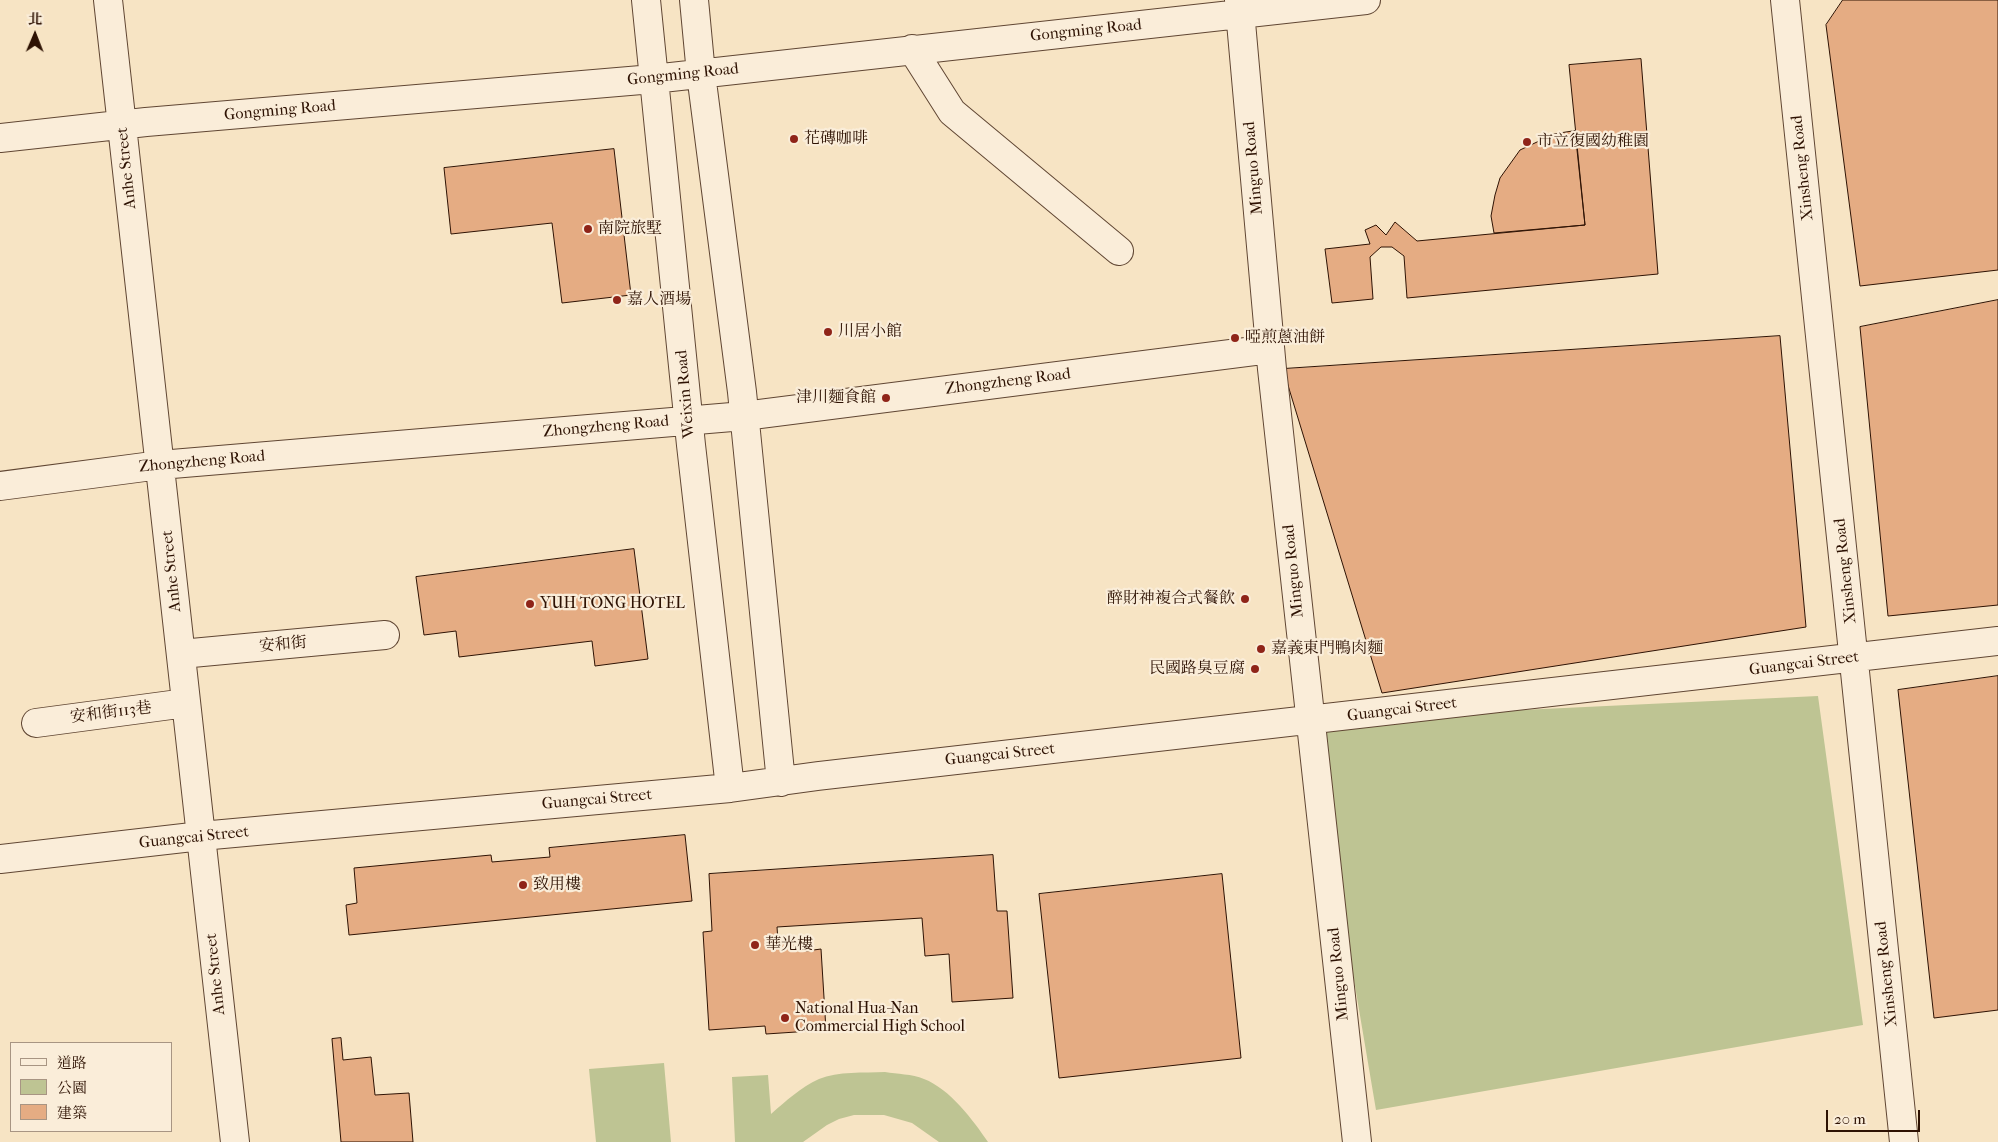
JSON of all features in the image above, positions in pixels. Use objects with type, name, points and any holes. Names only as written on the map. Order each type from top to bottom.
[{"type":"street","name":"Anhe Street","points":[[108,0],[235,1142]]},
{"type":"street","name":"Weixin Road","points":[[646,0],[689,421],[730,788]]},
{"type":"street","points":[[694,0],[701,74],[744,416],[781,782]]},
{"type":"street","name":"Gongming Road","points":[[0,138],[122,125],[653,79],[912,49],[1240,7],[1366,0]]},
{"type":"street","name":"Xinsheng Road","points":[[1786,0],[1904,1142]]},
{"type":"street","name":"Minguo Road","points":[[1240,7],[1270,349],[1357,1142]]},
{"type":"street","points":[[912,49],[952,112],[1119,251]]},
{"type":"street","name":"Zhongzheng Road","points":[[0,486],[160,466],[744,416],[1270,349]]},
{"type":"street","name":"安和街","points":[[181,654],[386,635]]},
{"type":"street","name":"Guangcai Street","points":[[0,859],[201,836],[730,788],[818,776],[1998,641]]},
{"type":"street","name":"安和街113巷","points":[[36,723],[186,703]]},
{"type":"green space","points":[[1818,696],[1863,1025],[1376,1110],[1310,720]]},
{"type":"green space","points":[[664,1063],[671,1142],[596,1142],[589,1069]]},
{"type":"green space","points":[[885,1072],[919,1077],[943,1090],[968,1115],[988,1142],[939,1142],[912,1123],[884,1115],[854,1115],[827,1125],[803,1142],[735,1142],[732,1077],[768,1075],[771,1114],[800,1090],[826,1076]]},
{"type":"building","points":[[1843,0],[1998,0],[1998,270],[1860,286],[1826,25]]},
{"type":"building","points":[[1641,59],[1658,274],[1407,298],[1404,256],[1392,247],[1381,247],[1370,257],[1373,299],[1332,303],[1325,249],[1370,244],[1365,230],[1376,225],[1386,235],[1395,222],[1417,241],[1585,225],[1569,65]]},
{"type":"building","points":[[1575,131],[1585,225],[1494,233],[1491,216],[1500,178],[1520,150],[1554,134]]},
{"type":"building","name":"南院旅墅","points":[[614,149],[631,295],[562,303],[552,223],[451,234],[444,168]]},
{"type":"building","points":[[1998,300],[1998,605],[1888,616],[1860,327]]},
{"type":"building","points":[[1780,336],[1806,627],[1382,693],[1283,369]]},
{"type":"building","name":"YUH TONG HOTEL","points":[[634,549],[648,659],[595,666],[592,641],[459,657],[456,631],[424,635],[416,577]]},
{"type":"building","points":[[1998,676],[1998,1010],[1934,1018],[1898,690]]},
{"type":"building","name":"致用樓","points":[[685,835],[692,901],[349,935],[346,905],[357,903],[354,868],[491,855],[492,862],[550,857],[549,848]]},
{"type":"building","name":"華光樓","points":[[993,855],[997,911],[1007,911],[1013,998],[952,1002],[949,954],[925,956],[922,918],[777,927],[778,941],[805,940],[806,951],[821,949],[826,1030],[766,1034],[765,1026],[709,1030],[703,932],[712,931],[709,874]]},
{"type":"building","points":[[1222,874],[1241,1058],[1059,1078],[1039,894]]},
{"type":"building","points":[[341,1038],[343,1060],[371,1057],[375,1095],[409,1093],[413,1142],[341,1142],[332,1039]]},
{"type":"place","name":"花磚咖啡","points":[[794,139]]},
{"type":"place","name":"市立復國幼稚園","points":[[1527,142]]},
{"type":"place","name":"南院旅墅","points":[[588,229]]},
{"type":"place","name":"嘉人酒場","points":[[617,300]]},
{"type":"place","name":"川居小館","points":[[828,332]]},
{"type":"place","name":"啞煎蔥油餅","points":[[1235,338]]},
{"type":"place","name":"津川麵食館","points":[[886,398]]},
{"type":"place","name":"醉財神複合式餐飲","points":[[1245,599]]},
{"type":"place","name":"YUH TONG HOTEL","points":[[530,604]]},
{"type":"place","name":"嘉義東門鴨肉麵","points":[[1261,649]]},
{"type":"place","name":"民國路臭豆腐","points":[[1255,669]]},
{"type":"place","name":"致用樓","points":[[523,885]]},
{"type":"place","name":"華光樓","points":[[755,945]]},
{"type":"place","name":"National Hua-Nan Commercial High School","points":[[785,1018]]}]
